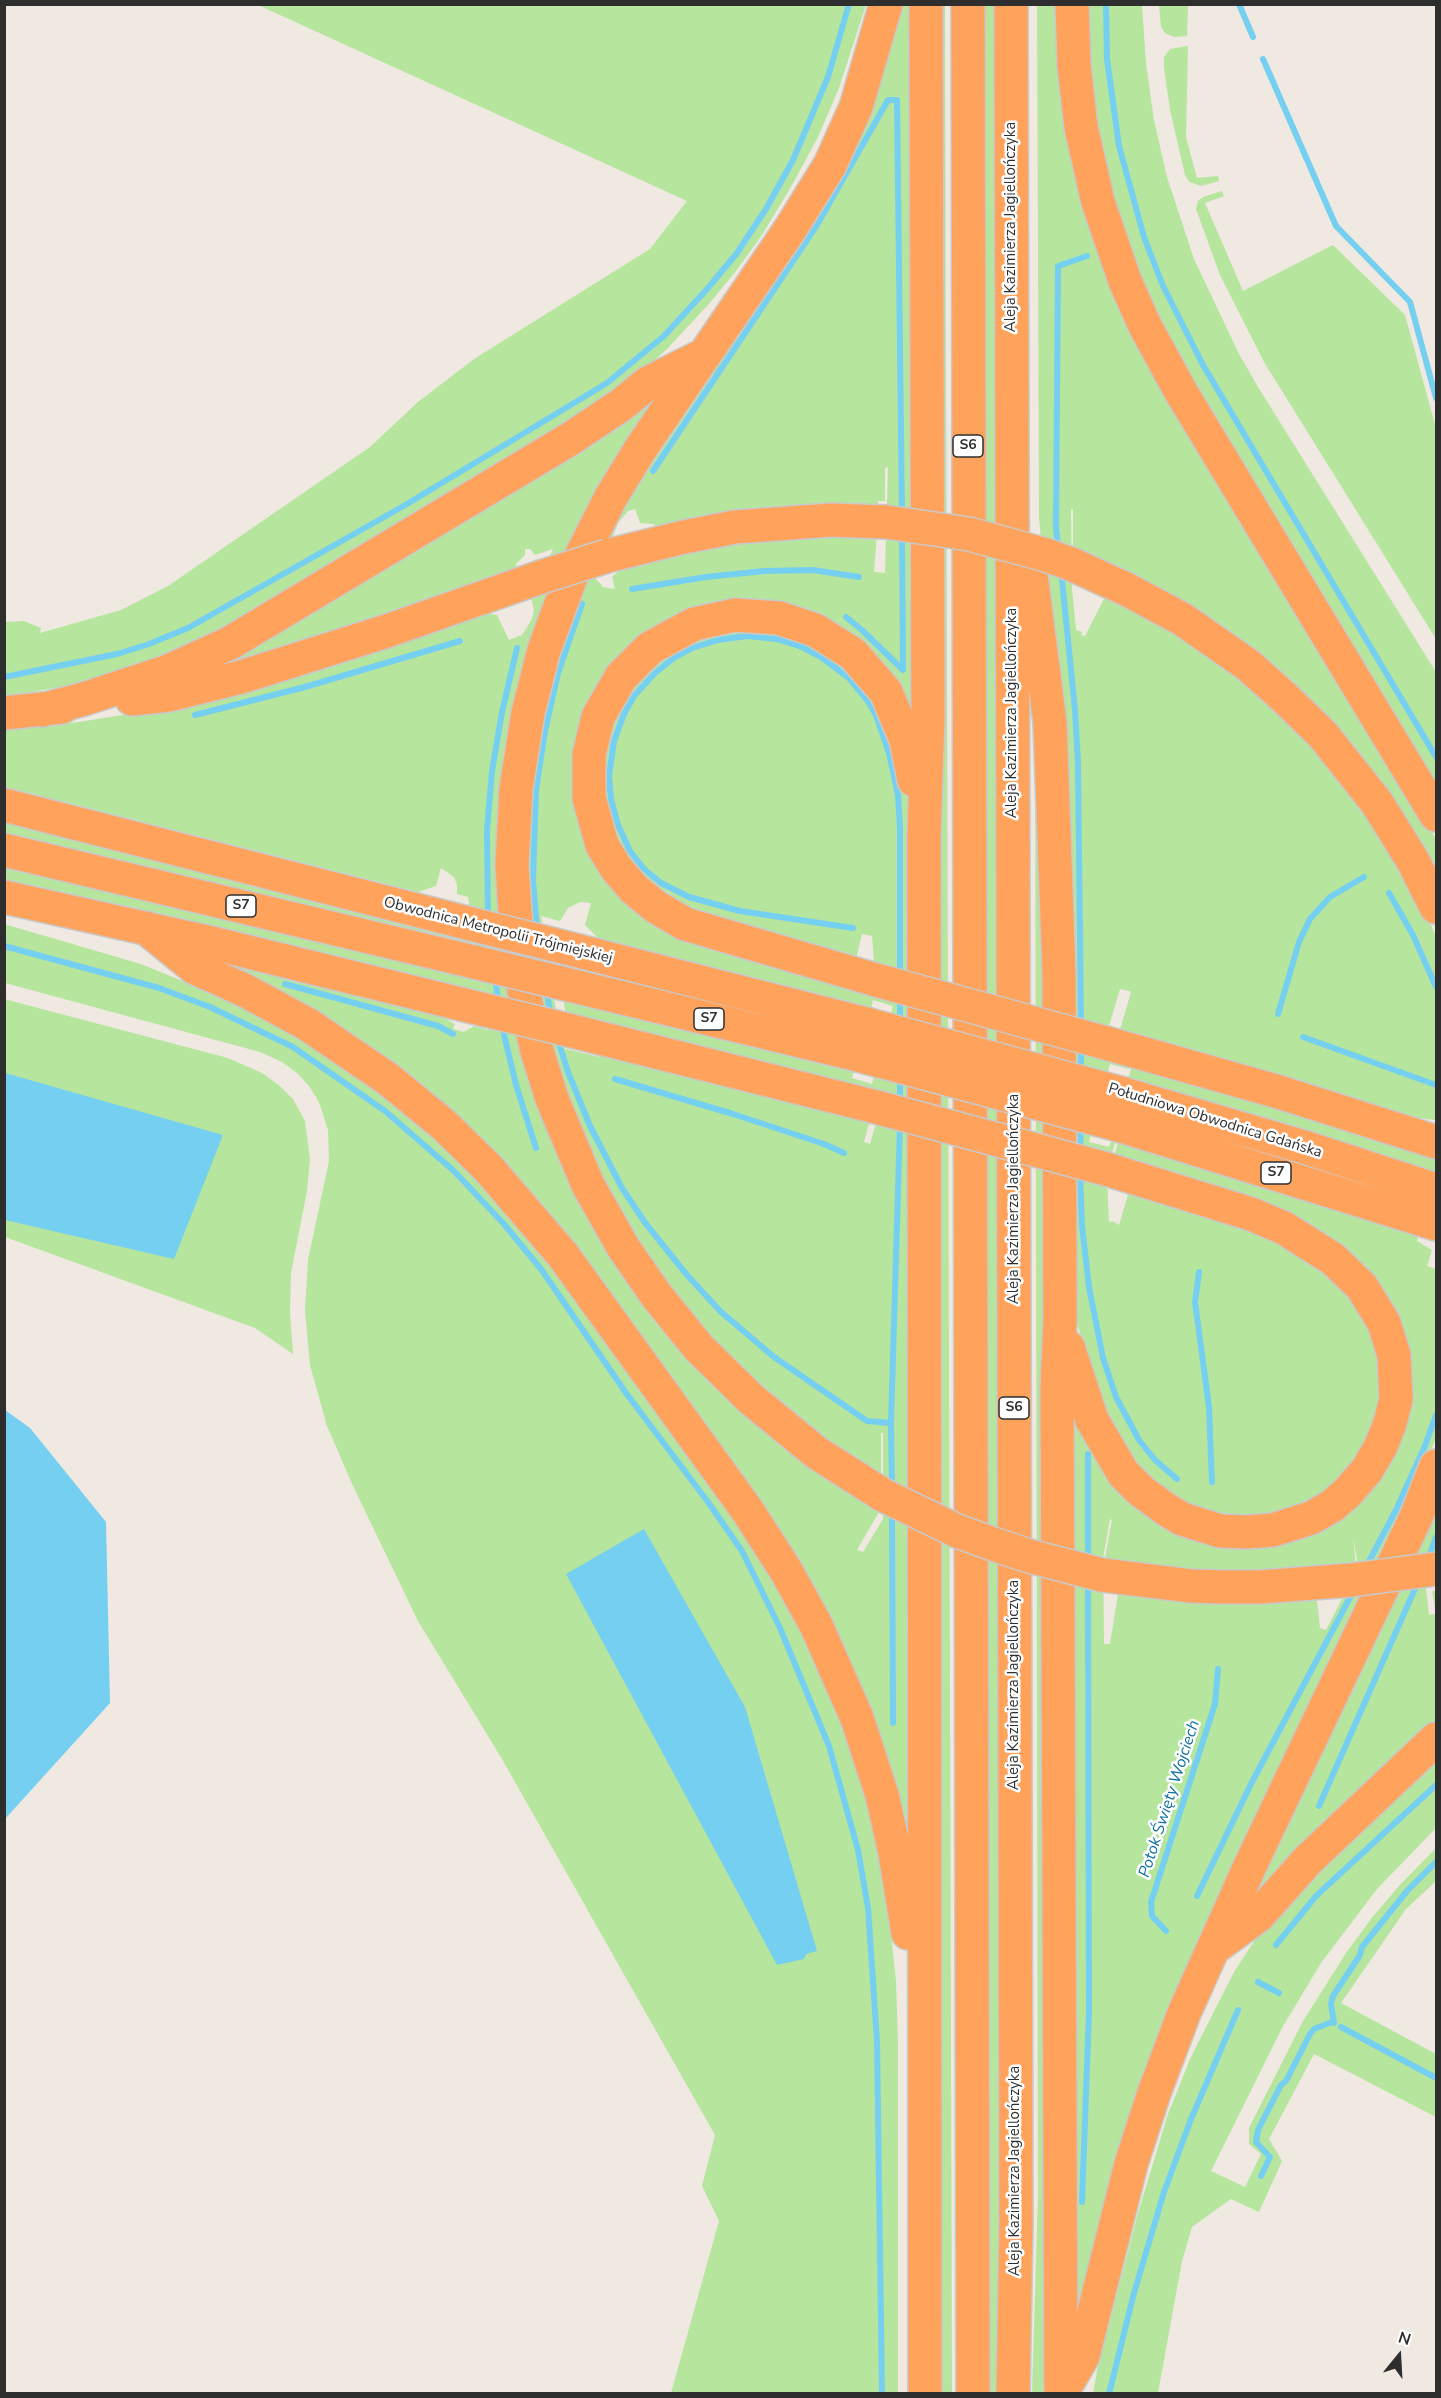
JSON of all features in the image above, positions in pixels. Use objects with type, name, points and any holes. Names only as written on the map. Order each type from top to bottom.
[{"type":"highway","points":[[886,4],[856,107],[830,165],[789,231],[636,456],[589,537],[565,592],[544,650],[528,713],[516,789],[512,865],[518,957],[526,1003],[552,1099],[588,1185],[623,1247],[656,1295],[699,1348],[751,1400],[818,1453],[883,1495],[957,1531],[1029,1556],[1102,1575],[1180,1585],[1223,1587],[1292,1585],[1436,1569]]},
{"type":"highway","points":[[925,2394],[924,835],[928,718],[926,4]]},
{"type":"highway","name":"S6","points":[[968,4],[973,2394]]},
{"type":"highway","name":"Aleja Kazimierza Jagiellończyka","points":[[1011,4],[1016,2223],[1013,2394]]},
{"type":"highway","points":[[1072,4],[1074,65],[1083,137],[1098,202],[1125,281],[1145,326],[1181,392],[1437,815]]},
{"type":"highway","points":[[42,710],[166,672],[230,643],[570,439],[621,405],[648,383],[704,355]]},
{"type":"highway","points":[[1011,423],[1050,723],[1059,973],[1060,1322],[1057,1386],[1061,2394]]},
{"type":"highway","points":[[4,713],[169,694],[241,677],[387,631],[607,556],[684,537],[735,527],[831,520],[886,522],[969,534],[1038,552],[1071,564],[1126,589],[1182,619],[1248,665],[1299,711],[1338,752],[1377,803],[1413,861],[1437,907]]},
{"type":"highway","points":[[924,835],[906,740],[886,692],[853,654],[815,630],[779,618],[735,615],[693,624],[650,648],[621,677],[598,717],[589,755],[589,798],[602,845],[616,868],[634,889],[656,907],[685,924],[876,980],[1279,1092],[1437,1142]]},
{"type":"highway","name":"Obwodnica Metropolii Trójmiejskiej","points":[[4,805],[555,945],[862,1040],[991,1090]]},
{"type":"highway","name":"Obwodnica Metropolii Trójmiejskiej","points":[[4,850],[561,983],[862,1040],[991,1057]]},
{"type":"highway","points":[[4,897],[146,928],[876,1107],[1106,1170],[1251,1214],[1309,1242],[1350,1273],[1375,1305],[1389,1338],[1396,1376],[1396,1399],[1390,1423],[1381,1446],[1367,1470],[1332,1506],[1311,1518],[1273,1530],[1246,1532],[1220,1531],[1201,1526],[1182,1519],[1155,1502],[1140,1491],[1123,1473],[1092,1420],[1060,1322]]},
{"type":"highway","points":[[146,928],[195,968],[271,1004],[336,1043],[388,1079],[444,1125],[504,1185],[556,1246],[717,1467],[796,1589],[829,1650],[857,1718],[882,1795],[895,1853],[925,2057]]},
{"type":"highway","name":"Południowa Obwodnica Gdańska","points":[[991,1057],[1120,1109],[1437,1224]]},
{"type":"highway","name":"Południowa Obwodnica Gdańska","points":[[991,1090],[1120,1109],[1304,1147],[1437,1190]]},
{"type":"highway","points":[[1061,2394],[1083,2356],[1114,2223],[1146,2114],[1168,2054],[1212,1949],[1412,1525],[1437,1466]]},
{"type":"highway","points":[[1212,1949],[1258,1916],[1308,1860],[1437,1739]]},
{"type":"green space","points":[[258,5],[866,5],[839,88],[818,137],[762,235],[708,305],[667,349],[621,391],[286,598],[164,661],[71,685],[5,697],[5,622],[24,621],[41,628],[40,633],[121,610],[168,586],[370,447],[418,402],[474,359],[650,249],[687,201]]},
{"type":"green space","points":[[898,5],[915,5],[916,715],[912,718],[895,684],[876,659],[850,636],[831,624],[803,612],[773,604],[719,605],[691,612],[660,627],[631,648],[619,661],[596,693],[589,709],[578,744],[576,779],[580,814],[598,861],[619,890],[647,915],[671,930],[696,940],[876,987],[872,936],[862,934],[855,963],[726,930],[685,914],[655,895],[631,873],[614,846],[598,801],[596,768],[607,720],[619,694],[637,671],[659,652],[684,637],[727,625],[777,626],[808,636],[834,650],[855,667],[875,691],[882,702],[894,733],[907,789],[910,824],[913,1849],[910,1852],[906,1849],[890,1781],[868,1714],[829,1624],[807,1583],[720,1450],[566,1239],[479,1141],[387,1064],[311,1013],[257,983],[199,955],[203,951],[440,1010],[439,1015],[455,1024],[453,1029],[464,1032],[474,1026],[488,1030],[468,897],[457,894],[454,877],[441,868],[436,886],[418,892],[5,787],[4,729],[79,722],[200,699],[316,666],[480,608],[482,613],[497,615],[509,640],[522,635],[532,619],[534,610],[531,597],[553,549],[535,555],[530,549],[525,549],[525,555],[516,564],[517,568],[287,646],[208,669],[204,666],[574,444],[661,383],[661,388],[598,487],[563,554],[538,615],[521,672],[504,750],[496,840],[496,888],[503,966],[515,1028],[541,1117],[564,1174],[607,1253],[649,1315],[669,1339],[740,1412],[807,1466],[879,1512],[857,1550],[863,1552],[883,1519],[883,1433],[881,1433],[881,1482],[819,1442],[768,1401],[723,1359],[672,1300],[644,1262],[601,1189],[563,1101],[539,1011],[529,944],[523,860],[527,790],[539,718],[559,644],[582,582],[636,477],[780,266],[826,191],[871,94]],"holes":[[[888,467],[885,573],[874,572],[877,532],[811,531],[712,542],[620,563],[622,568],[612,577],[615,589],[603,587],[596,579],[618,523],[628,511],[635,509],[640,523],[655,526],[763,507],[819,504],[878,505],[878,501],[885,501],[885,468]],[[580,902],[591,903],[585,925],[598,938],[870,1013],[873,1000],[893,1006],[872,1084],[852,1078],[855,1067],[564,1002],[567,1025],[846,1094],[847,1088],[875,1095],[876,1123],[870,1144],[864,1142],[871,1117],[601,1050],[600,1057],[562,1048],[541,916],[560,921],[568,908]]]},
{"type":"green space","points":[[932,5],[945,5],[952,2394],[936,2393]]},
{"type":"green space","points":[[984,5],[994,5],[999,2394],[989,2393]]},
{"type":"green space","points":[[1037,5],[1058,5],[1064,89],[1072,143],[1082,186],[1105,260],[1132,324],[1162,382],[1436,839],[1436,870],[1384,784],[1310,698],[1250,646],[1203,613],[1135,574],[1073,548],[1073,509],[1071,509],[1072,589],[1076,630],[1085,636],[1107,593],[1137,607],[1213,654],[1273,703],[1327,758],[1373,817],[1411,882],[1436,936],[1435,1120],[1417,1118],[1415,1123],[1119,1033],[1131,992],[1129,991],[1120,989],[1109,1026],[1097,1023],[1097,1050],[1131,1060],[1129,1069],[1110,1064],[1089,1142],[1109,1147],[1113,1136],[1164,1152],[1418,1236],[1417,1241],[1432,1250],[1427,1266],[1436,1269],[1436,1438],[1387,1554],[1236,1867],[1177,2000],[1127,2136],[1098,2242],[1077,2348],[1073,2352],[1070,2348],[1068,2233],[1067,1384],[1072,1385],[1084,1422],[1101,1456],[1124,1487],[1140,1502],[1165,1520],[1193,1532],[1225,1540],[1247,1541],[1274,1538],[1303,1530],[1327,1518],[1357,1495],[1379,1467],[1393,1438],[1402,1407],[1404,1375],[1399,1345],[1389,1314],[1372,1285],[1339,1252],[1294,1224],[1264,1211],[1112,1164],[1118,1143],[1115,1142],[1110,1160],[1106,1160],[1109,1222],[1112,1221],[1119,1225],[1130,1188],[1247,1224],[1281,1239],[1310,1256],[1343,1283],[1368,1318],[1380,1351],[1383,1396],[1377,1423],[1365,1450],[1351,1470],[1330,1491],[1309,1505],[1283,1515],[1263,1519],[1232,1520],[1204,1514],[1186,1507],[1159,1491],[1133,1466],[1114,1438],[1099,1407],[1086,1366],[1076,1313],[1071,1260],[1070,956],[1065,869],[1064,756],[1039,519]],"holes":[[[1110,1519],[1112,1520],[1104,1563],[1217,1575],[1328,1571],[1356,1567],[1353,1537],[1358,1565],[1360,1564],[1326,1630],[1320,1628],[1317,1600],[1221,1604],[1118,1594],[1110,1644],[1104,1644],[1103,1558]]]},
{"type":"green space","points":[[1086,5],[1142,5],[1146,64],[1154,120],[1167,177],[1194,259],[1239,354],[1258,387],[1436,672],[1436,784],[1188,372],[1156,311],[1132,255],[1114,201],[1100,145],[1091,88]]},
{"type":"green space","points":[[1159,5],[1188,5],[1187,36],[1174,37],[1165,33],[1161,27]]},
{"type":"green space","points":[[1188,46],[1186,137],[1197,178],[1218,176],[1219,181],[1201,186],[1189,182],[1185,175],[1170,110],[1164,68],[1164,57],[1170,49]]},
{"type":"green space","points":[[1222,191],[1224,196],[1205,203],[1243,291],[1333,245],[1405,315],[1436,428],[1436,639],[1264,362],[1220,275],[1196,209],[1198,201],[1203,197]]},
{"type":"green space","points":[[1035,697],[1041,697],[1054,2393],[1032,2394],[1038,2194]]},
{"type":"green space","points":[[4,817],[473,936],[475,951],[5,838]]},
{"type":"green space","points":[[5,868],[481,981],[484,1003],[5,885]]},
{"type":"green space","points":[[4,924],[141,964],[219,996],[285,1030],[321,1052],[379,1093],[420,1126],[482,1185],[545,1258],[757,1554],[801,1630],[842,1724],[870,1814],[888,1905],[896,1981],[898,2041],[898,2393],[671,2393],[719,2221],[702,2186],[715,2135],[502,1759],[418,1621],[353,1486],[327,1426],[310,1365],[305,1311],[308,1260],[329,1161],[328,1130],[319,1102],[297,1073],[282,1062],[260,1052],[5,983]]},
{"type":"green space","points":[[4,999],[228,1058],[262,1073],[293,1099],[305,1121],[310,1159],[307,1191],[291,1273],[290,1313],[293,1354],[255,1328],[5,1237]]},
{"type":"green space","points":[[1135,1057],[1436,1149],[1436,1172],[1308,1130],[1127,1082]]},
{"type":"green space","points":[[1436,1512],[1436,1565],[1426,1589],[1429,1615],[1436,1614],[1436,1730],[1247,1909]]},
{"type":"green space","points":[[1432,1591],[1436,1591],[1436,1614]]},
{"type":"green space","points":[[1436,1754],[1436,1828],[1377,1889],[1321,1963],[1282,2028],[1211,2171],[1245,2187],[1261,2154],[1249,2144],[1249,2128],[1303,2021],[1346,1953],[1371,1919],[1436,1848],[1436,1881],[1406,1909],[1341,2003],[1436,2054],[1436,2117],[1314,2054],[1269,2139],[1282,2161],[1259,2212],[1231,2199],[1192,2227],[1182,2261],[1158,2393],[1093,2394],[1138,2213],[1168,2114],[1191,2057],[1234,1972],[1264,1926]]},
{"type":"water","points":[[5,1073],[223,1135],[174,1259],[5,1220]]},
{"type":"water","points":[[5,1410],[30,1428],[106,1522],[110,1703],[5,1819]]},
{"type":"water","points":[[644,1529],[745,1707],[817,1951],[806,1954],[804,1959],[777,1965],[566,1574]]},
{"type":"waterway","points":[[4,677],[117,654],[188,628],[407,504],[607,383],[664,336],[708,288],[737,253],[766,209],[793,160],[828,77],[849,4]]},
{"type":"waterway","points":[[1106,4],[1107,59],[1119,146],[1144,237],[1163,286],[1203,365],[1436,757]]},
{"type":"waterway","name":"Potok Święty Wojciech","points":[[1239,4],[1253,37]]},
{"type":"waterway","name":"Potok Święty Wojciech","points":[[1263,59],[1336,226],[1410,302],[1436,398]]},
{"type":"waterway","points":[[653,471],[817,225],[888,100],[897,100],[902,516]]},
{"type":"waterway","points":[[1058,548],[1056,526],[1058,266],[1087,256]]},
{"type":"waterway","points":[[846,617],[903,670],[902,535]]},
{"type":"waterway","points":[[632,589],[706,577],[764,571],[813,570],[859,577]]},
{"type":"waterway","points":[[1061,570],[1078,763],[1081,1027]]},
{"type":"waterway","points":[[537,930],[533,880],[536,790],[545,731],[558,673],[582,604]]},
{"type":"waterway","points":[[853,928],[740,911],[689,897],[661,883],[644,869],[630,851],[618,825],[611,799],[609,776],[614,741],[624,714],[634,696],[655,673],[674,658],[692,648],[718,640],[747,636],[777,639],[802,647],[821,657],[849,678],[867,700],[876,715],[889,753],[898,795],[900,976]]},
{"type":"waterway","points":[[195,715],[305,687],[460,641]]},
{"type":"waterway","points":[[488,918],[487,830],[492,771],[502,712],[517,648]]},
{"type":"waterway","name":"Potok Święty Wojciech","points":[[1278,1014],[1299,942],[1310,919],[1330,897],[1364,877]]},
{"type":"waterway","points":[[1389,893],[1413,935],[1436,987]]},
{"type":"waterway","points":[[4,946],[159,988],[210,1007],[293,1047],[385,1111],[454,1171],[503,1223],[541,1269],[626,1393],[742,1551],[780,1628],[829,1746],[858,1850],[868,1908],[877,2041],[882,2394]]},
{"type":"waterway","points":[[495,979],[499,1004]]},
{"type":"waterway","points":[[285,984],[438,1026],[453,1034]]},
{"type":"waterway","points":[[546,990],[551,1015]]},
{"type":"waterway","points":[[900,998],[900,1024]]},
{"type":"waterway","points":[[502,1026],[516,1085],[536,1148]]},
{"type":"waterway","points":[[1303,1037],[1436,1085]]},
{"type":"waterway","points":[[558,1040],[590,1126],[622,1188],[646,1224],[687,1275],[721,1312],[774,1357],[867,1421],[891,1423]]},
{"type":"waterway","points":[[1081,1046],[1081,1072]]},
{"type":"waterway","points":[[900,1076],[900,1102]]},
{"type":"waterway","points":[[615,1079],[733,1114],[824,1144],[844,1153]]},
{"type":"waterway","points":[[892,1489],[891,1423],[900,1124]]},
{"type":"waterway","points":[[1080,1153],[1081,1124]]},
{"type":"waterway","points":[[1080,1172],[1082,1226],[1089,1287],[1103,1358],[1116,1397],[1139,1440],[1155,1460],[1177,1479]]},
{"type":"waterway","name":"Potok Święty Wojciech","points":[[1199,1272],[1195,1302],[1209,1407],[1212,1482]]},
{"type":"waterway","points":[[1366,1567],[1396,1510],[1425,1446],[1436,1415]]},
{"type":"waterway","points":[[1088,1454],[1088,1561]]},
{"type":"waterway","points":[[892,1511],[893,1723]]},
{"type":"waterway","points":[[1428,1559],[1436,1537]]},
{"type":"waterway","points":[[1082,2202],[1089,2013],[1088,1580]]},
{"type":"waterway","points":[[1319,1806],[1418,1582]]},
{"type":"waterway","points":[[1197,1896],[1252,1782],[1354,1590]]},
{"type":"waterway","name":"Potok Święty Wojciech","points":[[1166,1931],[1152,1916],[1151,1902],[1215,1704],[1218,1669]]},
{"type":"waterway","points":[[1276,1945],[1316,1896],[1436,1785]]},
{"type":"waterway","points":[[1334,2023],[1331,2004],[1333,1996],[1360,1955],[1362,1947],[1407,1891],[1436,1862]]},
{"type":"waterway","name":"Potok Święty Wojciech","points":[[1258,1982],[1279,1993]]},
{"type":"waterway","points":[[1109,2394],[1134,2293],[1164,2192],[1191,2119],[1238,2010]]},
{"type":"waterway","points":[[1261,2176],[1270,2157],[1256,2142],[1258,2130],[1310,2034],[1314,2029],[1332,2022]]},
{"type":"waterway","name":"Potok Święty Wojciech","points":[[1341,2027],[1436,2078]]}]
